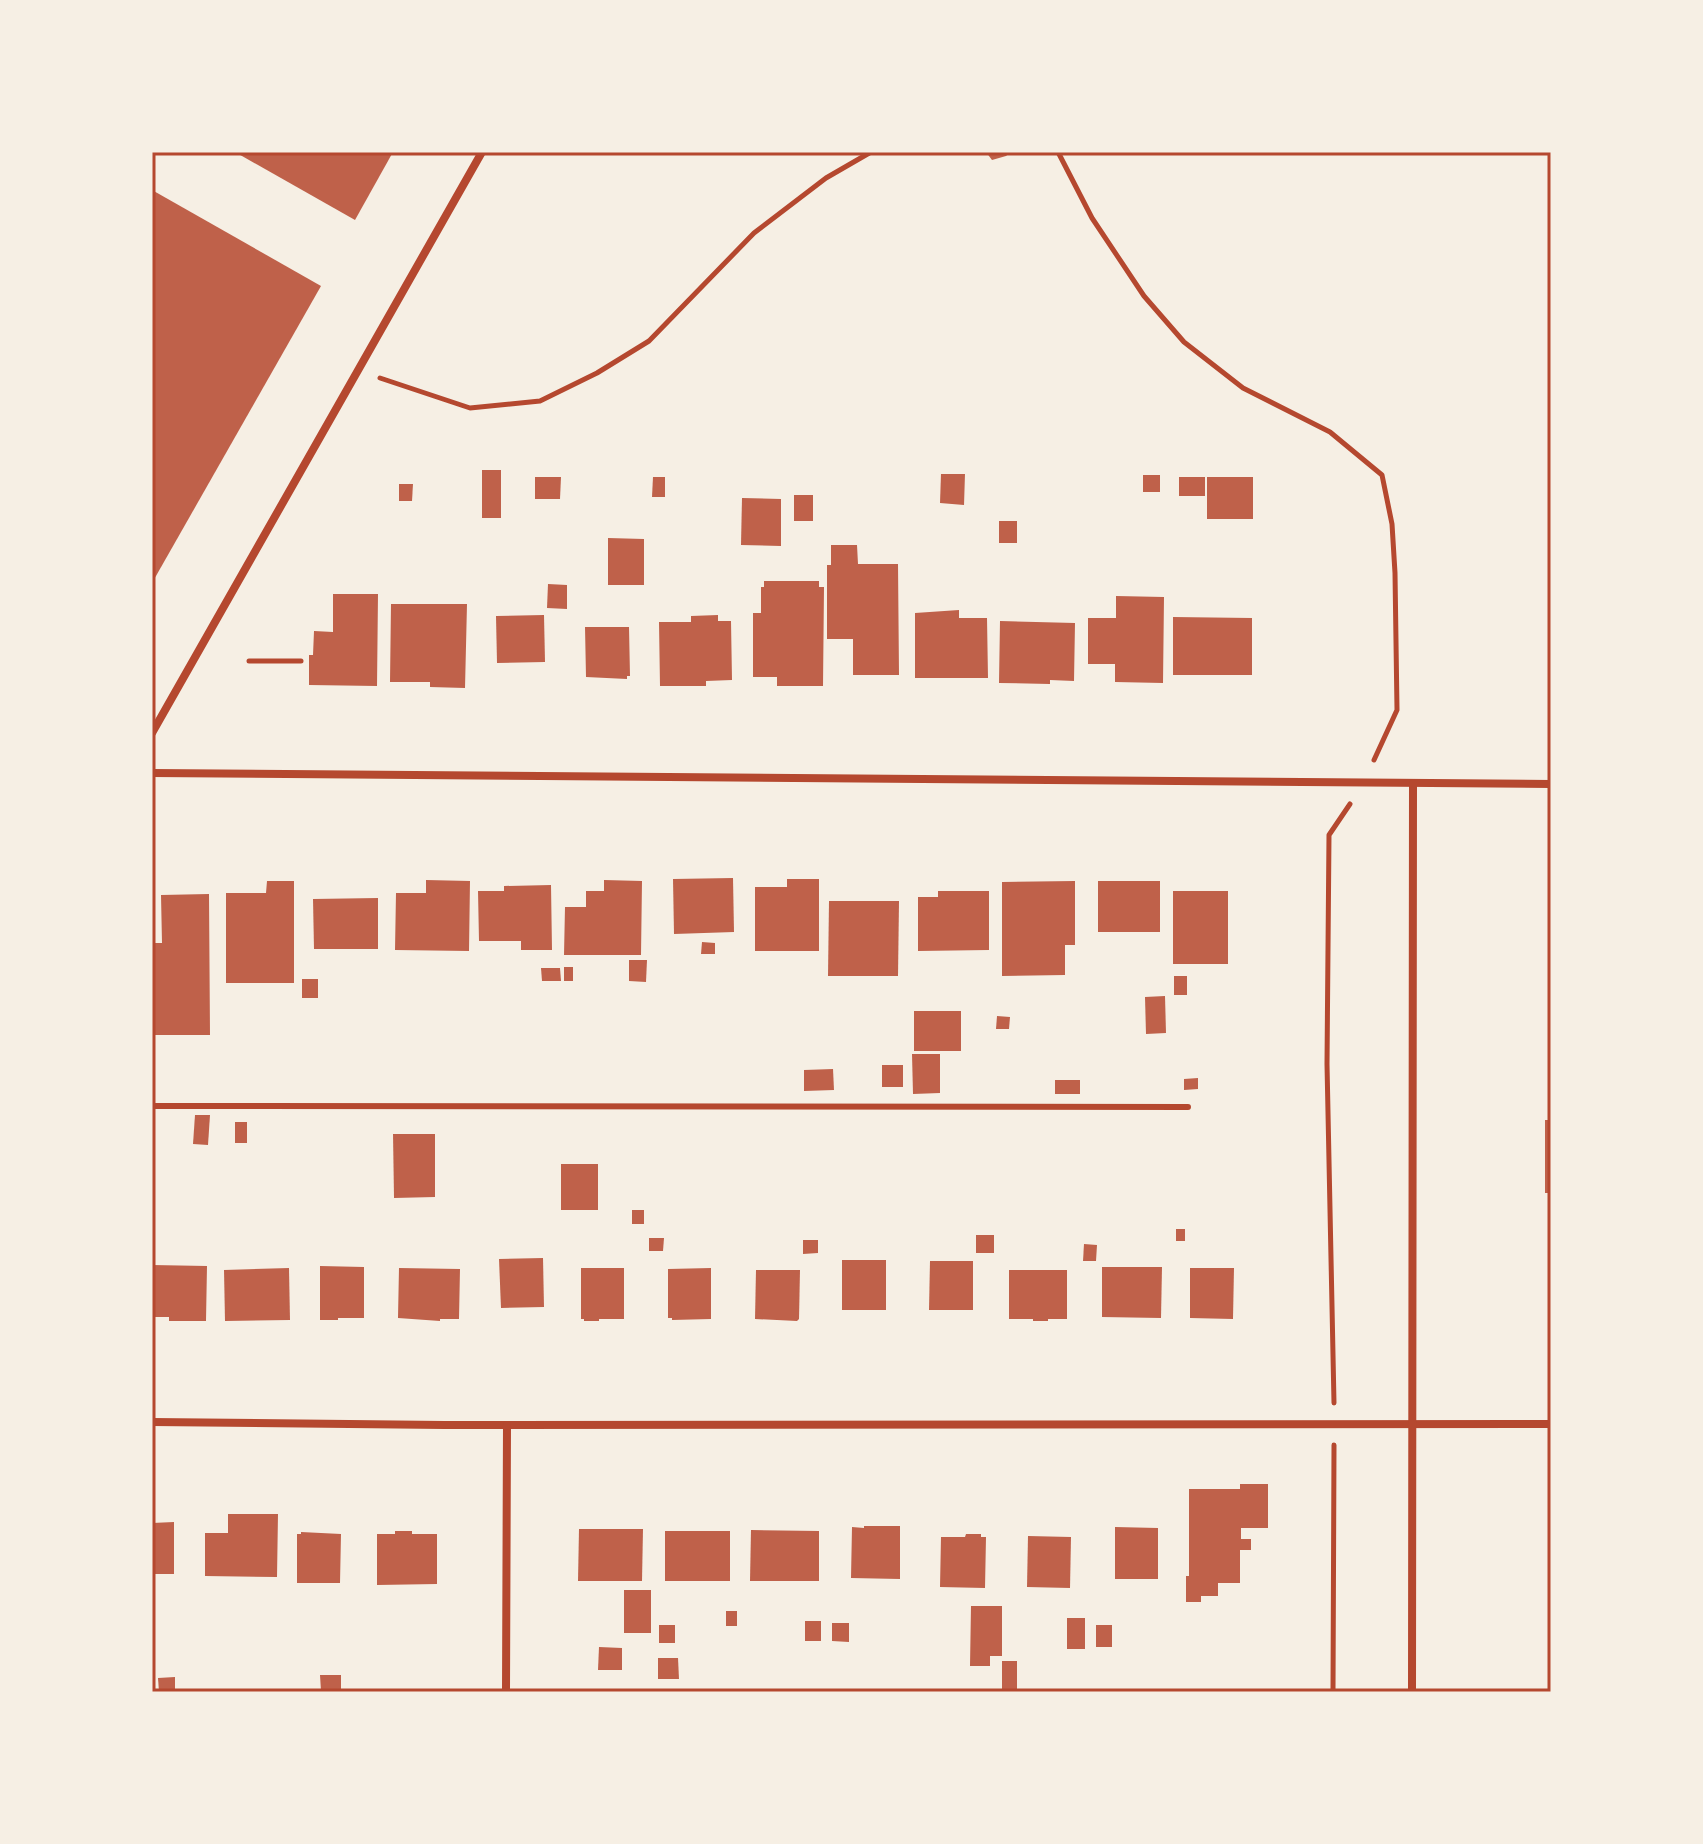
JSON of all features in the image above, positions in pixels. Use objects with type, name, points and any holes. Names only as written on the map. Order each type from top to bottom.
[{"type":"street","points":[[152,733],[482,152]]},
{"type":"street","points":[[152,773],[1551,784]]},
{"type":"street","points":[[1412,1692],[1413,784]]},
{"type":"street","points":[[152,1422],[507,1425],[1551,1424]]},
{"type":"street","points":[[506,1692],[507,1425]]},
{"type":"lane","points":[[152,1106],[1188,1107]]},
{"type":"path","points":[[358,371],[470,408],[540,401],[597,373],[649,341],[754,233],[826,178],[871,152]]},
{"type":"path","points":[[1058,152],[1100,231],[1144,296],[1184,342],[1243,388],[1330,432],[1382,475],[1392,524],[1397,710],[1364,783],[1329,835],[1327,1064],[1335,1423],[1333,1692]]},
{"type":"path","points":[[249,661],[301,661]]},
{"type":"building","points":[[235,152],[393,152],[355,220]]},
{"type":"building","points":[[986,152],[1011,152],[992,160]]},
{"type":"building","points":[[152,190],[321,286],[152,583]]},
{"type":"building","points":[[482,470],[501,470],[501,518],[482,518]]},
{"type":"building","points":[[941,474],[965,474],[964,505],[940,503]]},
{"type":"building","points":[[1143,475],[1160,475],[1160,492],[1143,492]]},
{"type":"building","points":[[535,477],[561,477],[560,499],[535,499]]},
{"type":"building","points":[[653,477],[665,477],[665,497],[652,497]]},
{"type":"building","points":[[1179,477],[1205,477],[1205,496],[1179,496]]},
{"type":"building","points":[[1207,477],[1253,477],[1253,519],[1207,519]]},
{"type":"building","points":[[399,484],[413,484],[412,501],[399,501]]},
{"type":"building","points":[[794,495],[813,495],[813,521],[794,521]]},
{"type":"building","points":[[742,498],[781,499],[781,546],[741,545]]},
{"type":"building","points":[[999,521],[1017,521],[1017,543],[999,543]]},
{"type":"building","points":[[608,538],[644,539],[644,585],[608,585]]},
{"type":"building","points":[[831,545],[857,545],[858,564],[898,564],[899,675],[853,675],[853,639],[827,639],[827,565],[831,565]]},
{"type":"building","points":[[764,581],[819,581],[819,587],[824,587],[823,686],[777,686],[777,677],[753,677],[753,613],[761,613],[761,587],[764,587]]},
{"type":"building","points":[[548,584],[567,585],[567,609],[547,608]]},
{"type":"building","points":[[333,594],[378,594],[377,686],[309,685],[309,655],[313,655],[314,631],[333,632]]},
{"type":"building","points":[[1116,596],[1164,597],[1163,683],[1115,682],[1115,664],[1088,664],[1088,618],[1116,618]]},
{"type":"building","points":[[391,604],[467,604],[465,688],[430,687],[430,682],[390,682]]},
{"type":"building","points":[[959,610],[959,618],[987,618],[988,678],[915,678],[915,613]]},
{"type":"building","points":[[544,615],[545,662],[497,663],[496,616]]},
{"type":"building","points":[[718,615],[718,621],[731,621],[732,680],[706,681],[706,686],[660,686],[659,622],[691,622],[691,616]]},
{"type":"building","points":[[1173,617],[1252,618],[1252,675],[1173,675]]},
{"type":"building","points":[[1000,621],[1075,623],[1074,681],[999,683]]},
{"type":"building","points":[[585,627],[629,627],[630,676],[627,679],[586,677]]},
{"type":"building","points":[[733,878],[734,932],[674,934],[673,879]]},
{"type":"building","points":[[787,879],[819,879],[819,951],[755,951],[755,887],[787,887]]},
{"type":"building","points":[[426,880],[470,881],[469,951],[395,950],[396,893],[426,893]]},
{"type":"building","points":[[604,880],[642,881],[641,955],[564,955],[565,907],[586,907],[586,891],[604,891]]},
{"type":"building","points":[[267,881],[294,881],[294,983],[226,983],[226,893],[266,893]]},
{"type":"building","points":[[1075,881],[1075,945],[1065,945],[1065,975],[1002,976],[1002,882]]},
{"type":"building","points":[[1098,881],[1160,881],[1160,932],[1098,932]]},
{"type":"building","points":[[551,885],[552,950],[521,950],[521,941],[479,941],[478,891],[504,891],[504,886]]},
{"type":"building","points":[[938,891],[989,891],[989,950],[918,951],[918,897],[938,897]]},
{"type":"building","points":[[1173,891],[1228,891],[1228,964],[1173,964]]},
{"type":"building","points":[[209,894],[210,1035],[152,1035],[152,943],[162,943],[161,895]]},
{"type":"building","points":[[378,898],[378,949],[314,949],[313,899]]},
{"type":"building","points":[[829,901],[899,901],[898,976],[828,976]]},
{"type":"building","points":[[702,942],[715,943],[715,954],[701,954]]},
{"type":"building","points":[[629,960],[647,960],[646,982],[629,981]]},
{"type":"building","points":[[564,967],[573,967],[573,981],[564,981]]},
{"type":"building","points":[[541,968],[560,968],[561,981],[542,981]]},
{"type":"building","points":[[1174,976],[1187,976],[1187,995],[1174,995]]},
{"type":"building","points":[[302,979],[318,979],[318,998],[302,998]]},
{"type":"building","points":[[1165,996],[1166,1033],[1146,1034],[1145,997]]},
{"type":"building","points":[[914,1011],[961,1011],[961,1051],[914,1051]]},
{"type":"building","points":[[997,1016],[1010,1017],[1009,1029],[996,1029]]},
{"type":"building","points":[[912,1054],[940,1054],[940,1093],[913,1094]]},
{"type":"building","points":[[882,1065],[903,1065],[903,1087],[882,1087]]},
{"type":"building","points":[[833,1069],[834,1090],[804,1091],[804,1070]]},
{"type":"building","points":[[1198,1078],[1198,1089],[1184,1090],[1184,1079]]},
{"type":"building","points":[[1055,1080],[1080,1080],[1080,1094],[1055,1094]]},
{"type":"building","points":[[195,1115],[210,1115],[208,1145],[193,1144]]},
{"type":"building","points":[[1545,1120],[1551,1120],[1551,1193],[1545,1193]]},
{"type":"building","points":[[235,1122],[247,1122],[247,1143],[235,1143]]},
{"type":"building","points":[[393,1134],[435,1134],[435,1197],[394,1198]]},
{"type":"building","points":[[561,1164],[598,1164],[598,1210],[561,1210]]},
{"type":"building","points":[[632,1210],[644,1210],[644,1224],[632,1224]]},
{"type":"building","points":[[1176,1229],[1185,1229],[1185,1241],[1176,1241]]},
{"type":"building","points":[[976,1235],[994,1235],[994,1253],[976,1253]]},
{"type":"building","points":[[649,1238],[664,1238],[663,1251],[649,1251]]},
{"type":"building","points":[[803,1240],[818,1240],[818,1253],[803,1254]]},
{"type":"building","points":[[1084,1244],[1097,1245],[1096,1261],[1083,1261]]},
{"type":"building","points":[[543,1258],[544,1307],[501,1308],[499,1259]]},
{"type":"building","points":[[842,1260],[886,1260],[886,1310],[842,1310]]},
{"type":"building","points":[[930,1261],[973,1261],[973,1310],[929,1310]]},
{"type":"building","points":[[152,1265],[207,1266],[206,1321],[169,1321],[169,1317],[152,1317]]},
{"type":"building","points":[[320,1266],[364,1267],[364,1318],[320,1320]]},
{"type":"building","points":[[1102,1267],[1162,1267],[1161,1318],[1102,1317]]},
{"type":"building","points":[[289,1268],[290,1320],[225,1321],[224,1270]]},
{"type":"building","points":[[399,1268],[460,1269],[459,1319],[398,1318]]},
{"type":"building","points":[[581,1268],[624,1268],[624,1319],[581,1319]]},
{"type":"building","points":[[711,1268],[711,1319],[668,1318],[668,1269]]},
{"type":"building","points":[[1190,1268],[1234,1268],[1233,1319],[1190,1318]]},
{"type":"building","points":[[756,1270],[800,1270],[797,1321],[755,1319]]},
{"type":"building","points":[[1009,1270],[1067,1270],[1067,1319],[1009,1319]]},
{"type":"building","points":[[1240,1484],[1268,1484],[1268,1528],[1241,1528],[1241,1539],[1251,1539],[1251,1550],[1240,1550],[1240,1583],[1218,1583],[1218,1596],[1201,1596],[1201,1602],[1186,1602],[1189,1489],[1240,1489]]},
{"type":"building","points":[[228,1514],[278,1514],[277,1577],[205,1576],[205,1533],[228,1533]]},
{"type":"building","points":[[174,1522],[174,1574],[152,1574],[152,1523]]},
{"type":"building","points":[[900,1526],[900,1579],[851,1578],[852,1527]]},
{"type":"building","points":[[1115,1527],[1158,1528],[1158,1579],[1115,1579]]},
{"type":"building","points":[[579,1529],[643,1529],[642,1581],[578,1581]]},
{"type":"building","points":[[751,1530],[819,1531],[819,1581],[750,1581]]},
{"type":"building","points":[[395,1531],[437,1534],[437,1584],[377,1585],[377,1534],[395,1534]]},
{"type":"building","points":[[665,1531],[730,1531],[730,1581],[665,1581]]},
{"type":"building","points":[[297,1534],[341,1534],[340,1583],[297,1583]]},
{"type":"building","points":[[966,1534],[986,1537],[985,1588],[940,1587],[941,1537],[965,1537]]},
{"type":"building","points":[[1028,1536],[1071,1537],[1070,1588],[1027,1587]]},
{"type":"building","points":[[624,1590],[651,1590],[651,1633],[624,1633]]},
{"type":"building","points":[[971,1606],[1002,1606],[1002,1656],[990,1656],[990,1666],[970,1666]]},
{"type":"building","points":[[726,1611],[737,1611],[737,1626],[726,1626]]},
{"type":"building","points":[[1067,1618],[1085,1618],[1085,1649],[1067,1649]]},
{"type":"building","points":[[805,1621],[821,1621],[821,1641],[805,1641]]},
{"type":"building","points":[[832,1623],[849,1623],[849,1642],[832,1641]]},
{"type":"building","points":[[659,1625],[675,1625],[675,1643],[659,1643]]},
{"type":"building","points":[[1096,1625],[1112,1625],[1112,1647],[1096,1647]]},
{"type":"building","points":[[599,1647],[622,1648],[622,1670],[598,1670]]},
{"type":"building","points":[[658,1658],[678,1658],[679,1679],[658,1679]]},
{"type":"building","points":[[1002,1661],[1017,1661],[1017,1692],[1002,1692]]},
{"type":"building","points":[[320,1675],[341,1675],[341,1690],[321,1691]]},
{"type":"building","points":[[175,1677],[175,1692],[159,1692],[158,1678]]}]
